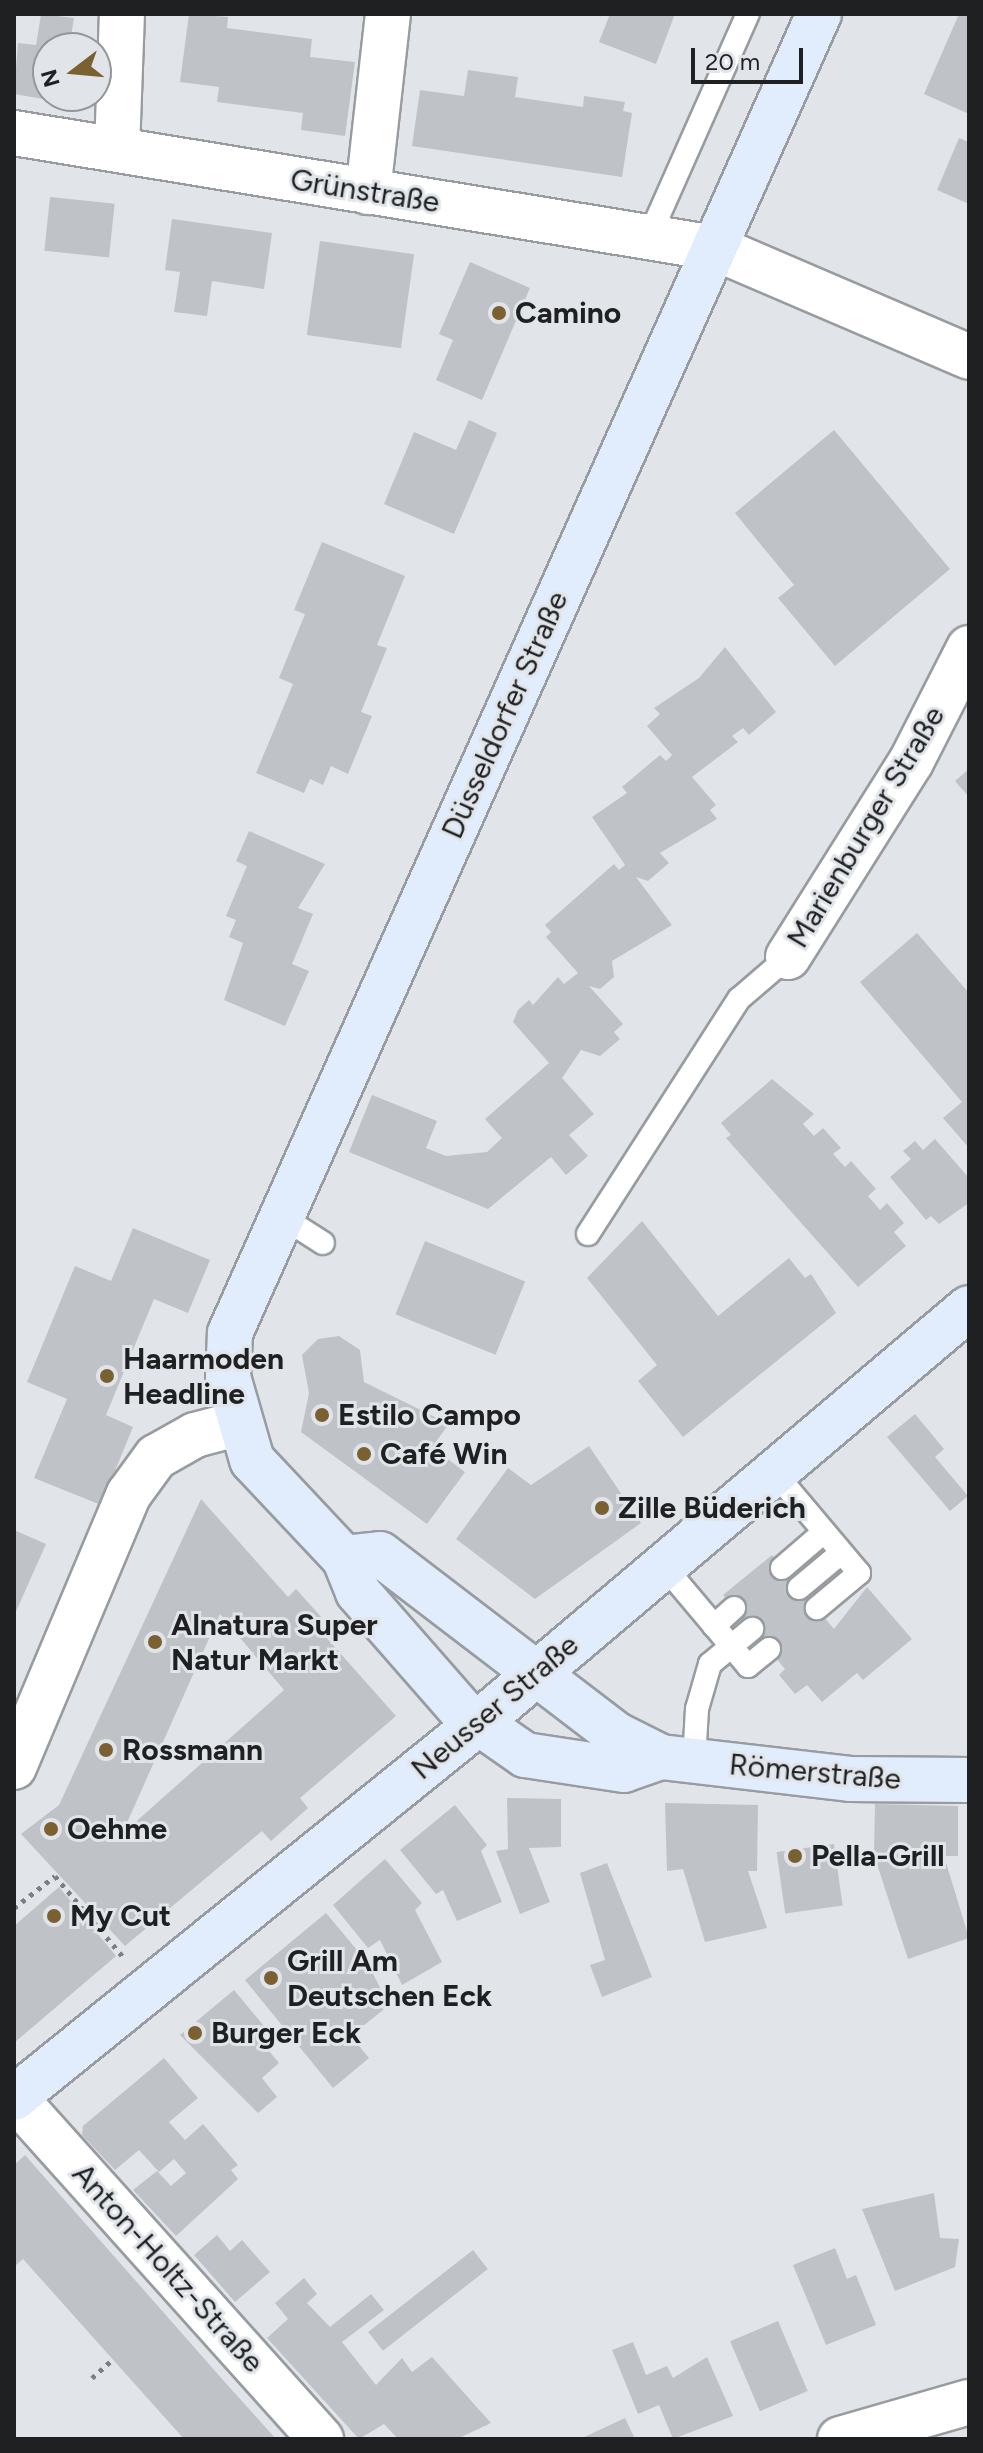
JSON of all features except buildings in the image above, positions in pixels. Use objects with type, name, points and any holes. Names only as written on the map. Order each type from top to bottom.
[{"type":"main road","name":"Düsseldorfer Straße","points":[[477,1724],[358,1592],[344,1558],[252,1460],[237,1424],[230,1333],[279,1215],[819,14]]},
{"type":"main road","name":"Neusser Straße","points":[[14,2098],[152,1991],[477,1724],[969,1308]]},
{"type":"main road","points":[[344,1558],[380,1554],[535,1673]]},
{"type":"main road","name":"Römerstraße","points":[[535,1673],[617,1735],[677,1759],[850,1779],[969,1780]]},
{"type":"main road","name":"Römerstraße","points":[[477,1724],[496,1742],[553,1761],[624,1770],[677,1759]]},
{"type":"street","points":[[117,149],[122,14]]},
{"type":"street","points":[[368,192],[388,14]]},
{"type":"street","name":"Grünstraße","points":[[14,133],[715,248]]},
{"type":"street","points":[[715,248],[969,357]]},
{"type":"street","name":"Marienburger Straße","points":[[788,957],[911,762],[969,648]]},
{"type":"street","points":[[14,1767],[129,1494],[156,1457],[195,1435],[237,1424]]},
{"type":"street","name":"Anton-Holtz-Straße","points":[[14,2098],[321,2439]]},
{"type":"street","points":[[840,2439],[969,2402]]},
{"type":"lane","points":[[649,237],[748,14]]},
{"type":"lane","name":"Marienburger Straße","points":[[588,1234],[739,999],[788,957]]},
{"type":"lane","points":[[279,1215],[323,1243]]},
{"type":"lane","points":[[774,1472],[859,1573],[817,1608]]},
{"type":"lane","points":[[782,1568],[824,1532]]},
{"type":"lane","points":[[799,1588],[841,1553]]},
{"type":"lane","points":[[663,1565],[748,1666],[769,1649]]},
{"type":"lane","points":[[714,1626],[734,1608]]},
{"type":"lane","points":[[677,1759],[697,1709],[710,1664],[752,1629]]},
{"type":"path","points":[[14,1908],[55,1876],[152,1991]]},
{"type":"path","points":[[92,2378],[112,2360]]},
{"type":"place","name":"Camino","points":[[499,313]]},
{"type":"place","name":"Haarmoden Headline","points":[[107,1376]]},
{"type":"place","name":"Estilo Campo","points":[[322,1415]]},
{"type":"place","name":"Café Win","points":[[364,1454]]},
{"type":"place","name":"Zille Büderich","points":[[602,1508]]},
{"type":"place","name":"Alnatura Super Natur Markt","points":[[155,1642]]},
{"type":"place","name":"Rossmann","points":[[106,1750]]},
{"type":"place","name":"Oehme","points":[[51,1829]]},
{"type":"place","name":"Pella-Grill","points":[[795,1856]]},
{"type":"place","name":"My Cut","points":[[54,1916]]},
{"type":"place","name":"Grill Am Deutschen Eck","points":[[271,1978]]},
{"type":"place","name":"Burger Eck","points":[[195,2033]]}]
